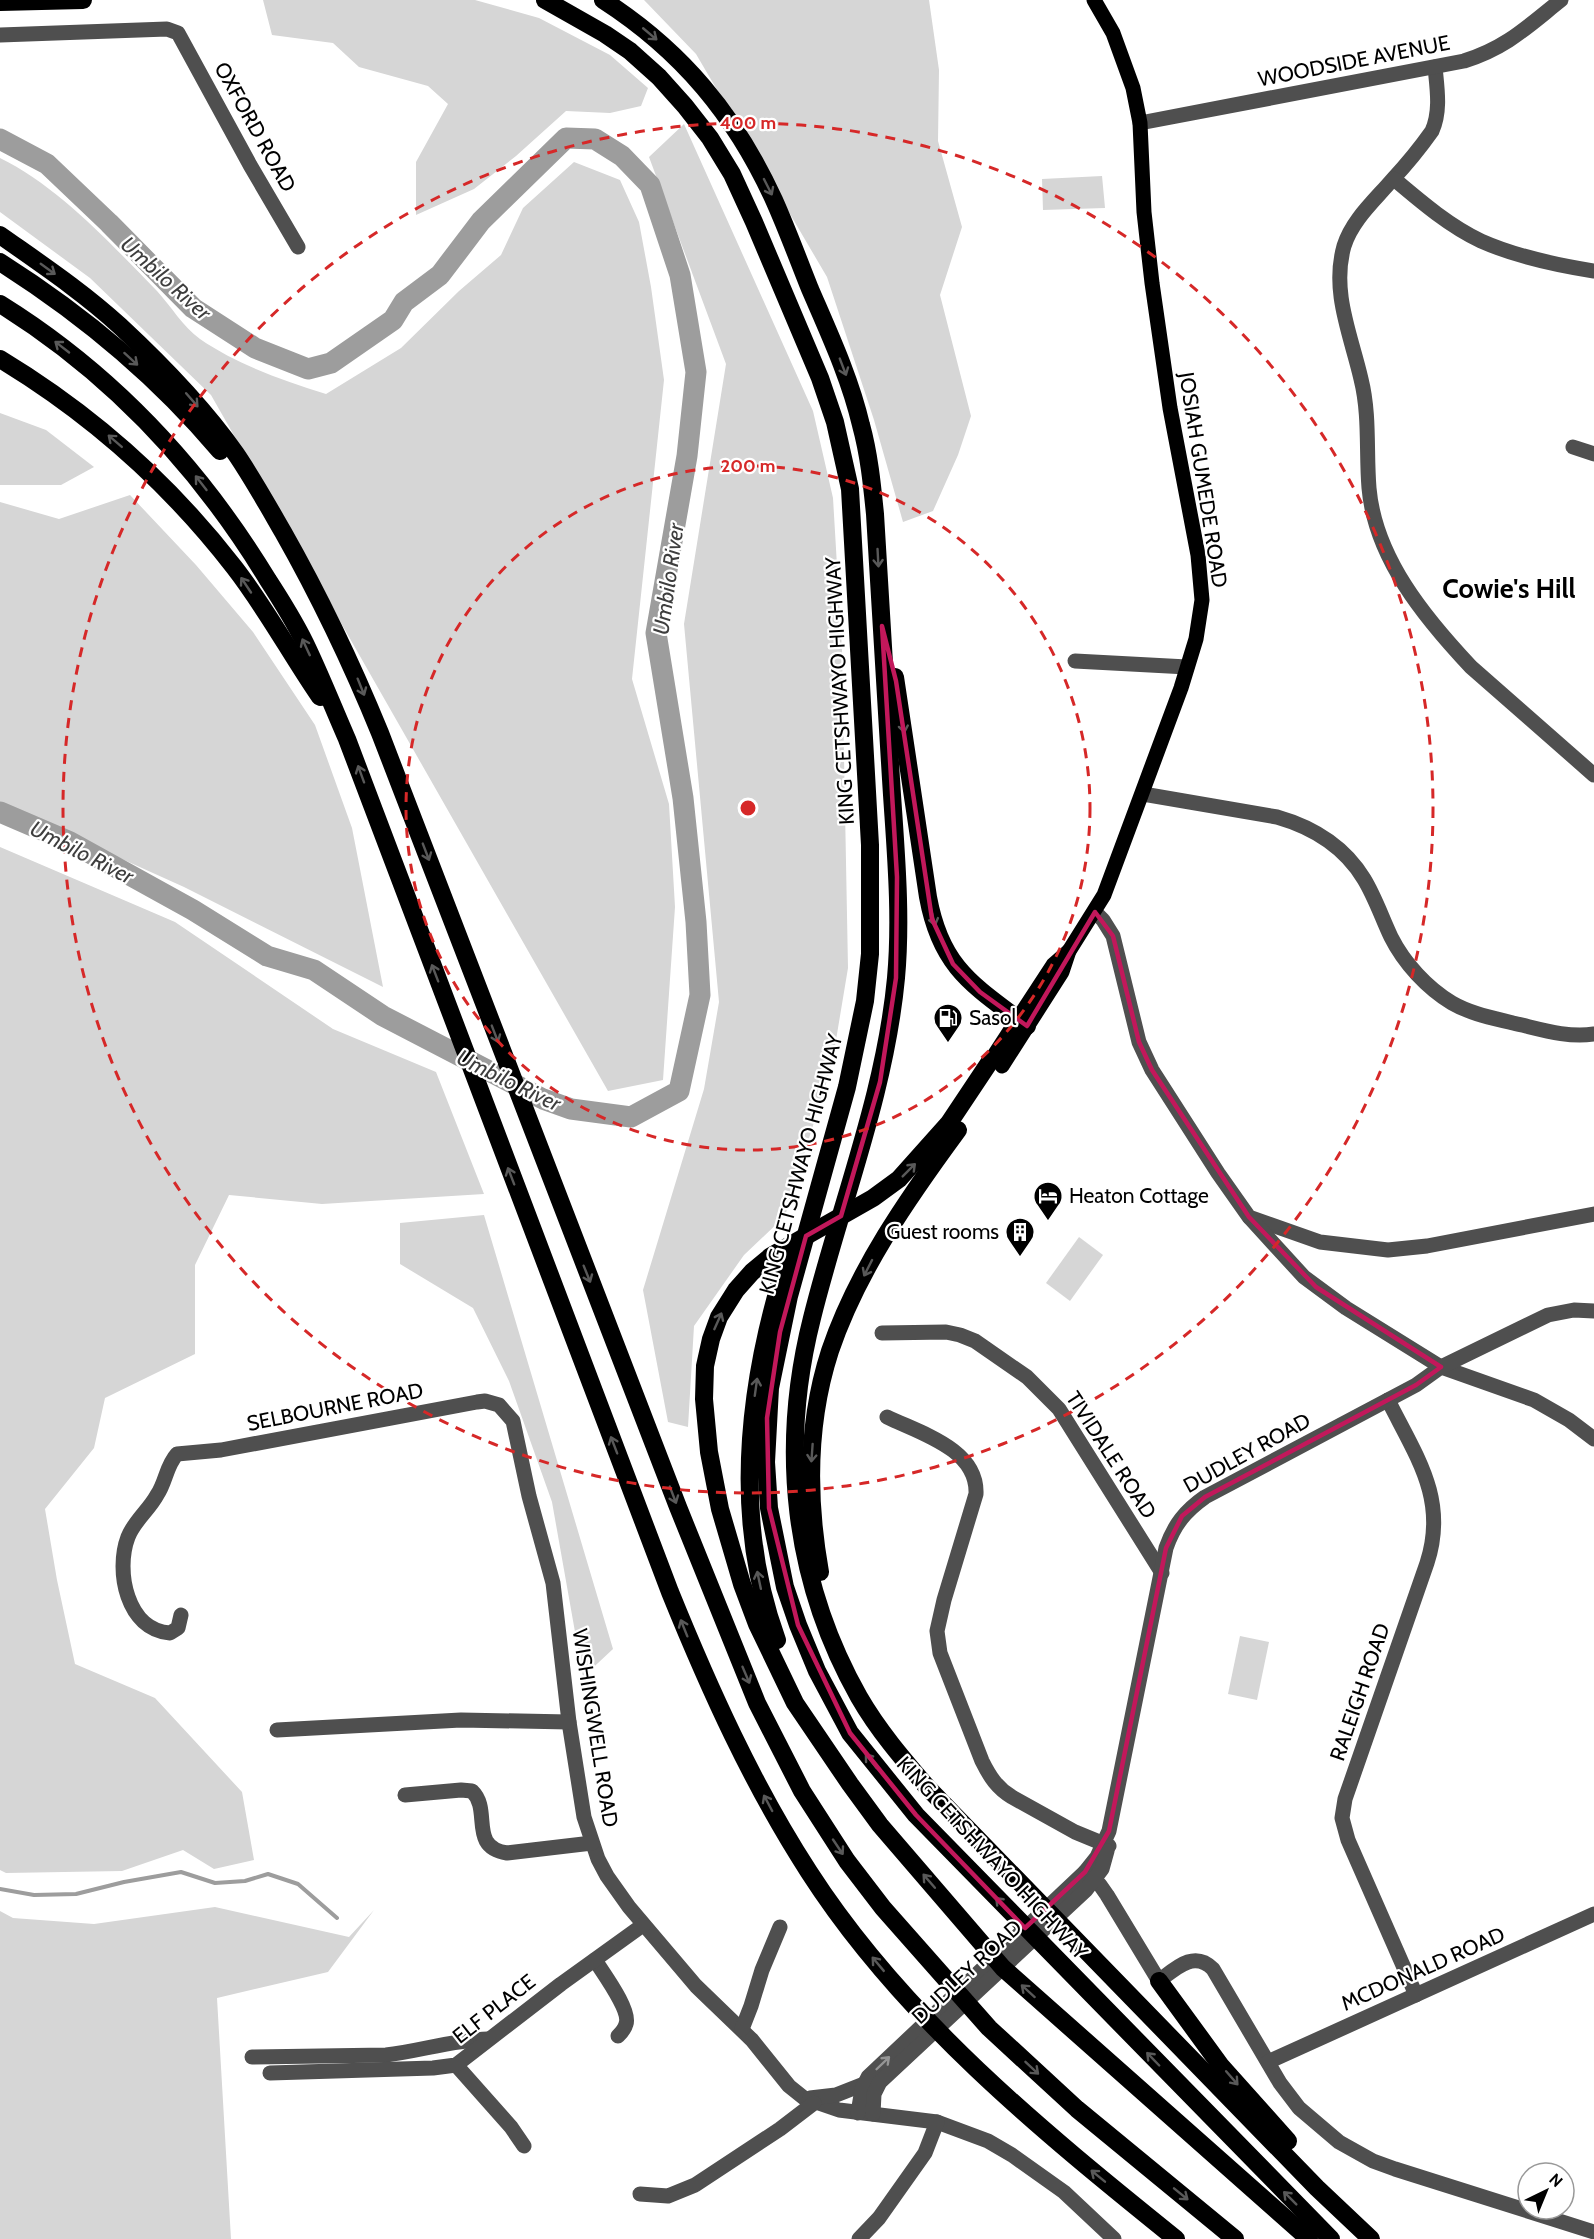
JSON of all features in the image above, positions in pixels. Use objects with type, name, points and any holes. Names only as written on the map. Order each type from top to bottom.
[{"type":"highway","points":[[0,2],[83,0]]},
{"type":"highway","name":"KING CETSHWAYO HIGHWAY","points":[[545,0],[630,51],[679,98],[710,138],[732,174],[820,378],[835,422],[850,489],[855,547],[872,896],[870,954],[865,1000],[847,1087],[783,1323],[770,1388],[767,1418],[766,1462],[769,1508],[785,1587],[801,1634],[822,1682],[850,1733],[908,1806],[1331,2239]]},
{"type":"highway","name":"KING CETSHWAYO HIGHWAY","points":[[603,0],[630,18],[674,54],[705,87],[740,137],[774,200],[845,372],[861,423],[869,461],[875,514],[897,877],[896,978],[880,1082],[821,1284],[805,1349],[795,1413],[797,1509],[803,1550],[818,1602],[845,1670],[860,1699],[897,1752],[955,1818],[1317,2188],[1371,2239]]},
{"type":"highway","points":[[0,236],[79,292],[119,325],[183,388],[241,461],[316,591],[350,660],[405,797],[566,1219],[740,1661],[778,1746],[802,1791],[847,1861],[883,1908],[989,2028],[1077,2109],[1235,2239]]},
{"type":"highway","points":[[0,261],[64,304],[153,379],[241,477],[288,541]]},
{"type":"highway","points":[[0,304],[48,336],[120,395],[148,423],[225,514],[304,642],[347,739],[690,1642],[746,1762],[775,1816],[810,1873],[866,1949],[962,2055],[1044,2130],[1176,2239]]},
{"type":"highway","points":[[0,358],[76,409],[162,483],[235,569],[347,739]]},
{"type":"highway","points":[[882,626],[896,681],[932,919],[953,964],[980,992],[1022,1023]]},
{"type":"highway","points":[[897,1752],[841,1644],[822,1582],[815,1542],[812,1502],[813,1434],[830,1351],[845,1314],[872,1260],[932,1165],[970,1114],[997,1063]]},
{"type":"highway","points":[[997,1063],[924,1154],[899,1179],[873,1198],[771,1257],[752,1272],[736,1290],[719,1317],[705,1366],[704,1399],[709,1452],[720,1509],[742,1584],[757,1624],[795,1702],[850,1785],[880,1825],[999,1962],[1309,2239]]},
{"type":"highway","points":[[817,1733],[781,1652],[762,1592],[749,1515],[748,1465],[759,1370],[768,1326],[831,1126],[847,1087]]},
{"type":"highway","points":[[1159,1981],[1232,2079],[1295,2149],[1385,2239]]},
{"type":"main road","name":"JOSIAH GUMEDE ROAD","points":[[997,1063],[1022,1023],[1053,965],[1069,951],[1095,912],[1110,879],[1143,794],[1187,667],[1196,639],[1202,600],[1197,555],[1170,408],[1152,283],[1144,213],[1140,123],[1123,55],[1094,0]]},
{"type":"street","name":"WOODSIDE AVENUE","points":[[1140,123],[1435,67],[1490,53],[1561,0]]},
{"type":"street","name":"OXFORD ROAD","points":[[0,35],[173,31],[178,33],[298,247]]},
{"type":"street","points":[[1435,67],[1438,103],[1436,123],[1424,143],[1354,224],[1345,244],[1340,267],[1341,297],[1366,405],[1369,490],[1377,528],[1385,548],[1408,588],[1453,648],[1471,667],[1594,775]]},
{"type":"street","points":[[1394,179],[1432,210],[1480,240],[1515,254],[1552,264],[1594,271]]},
{"type":"street","points":[[1573,447],[1594,454]]},
{"type":"street","points":[[1075,662],[1187,667]]},
{"type":"street","points":[[1143,794],[1276,817],[1294,822],[1320,835],[1334,844],[1358,869],[1402,956],[1415,972],[1441,996],[1464,1009],[1480,1014],[1561,1034],[1594,1034]]},
{"type":"street","points":[[1095,912],[1113,936],[1139,1042],[1152,1070],[1249,1217],[1298,1271],[1316,1287],[1441,1367],[1534,1400],[1569,1420],[1594,1439]]},
{"type":"street","points":[[1249,1217],[1320,1242],[1388,1250],[1427,1246],[1594,1214]]},
{"type":"street","name":"DUDLEY ROAD","points":[[866,2113],[880,2082],[1013,1948],[1090,1876],[1097,1857],[1107,1841],[1162,1573],[1172,1533],[1182,1516],[1191,1507],[1216,1491],[1416,1385],[1441,1367],[1548,1315],[1574,1310],[1594,1311]]},
{"type":"street","name":"TIVIDALE ROAD","points":[[882,1333],[946,1332],[960,1335],[975,1341],[1027,1377],[1059,1409],[1162,1573]]},
{"type":"street","name":"RALEIGH ROAD","points":[[1388,1400],[1431,1491],[1435,1516],[1434,1533],[1427,1563],[1345,1799],[1342,1818],[1348,1840],[1416,1995]]},
{"type":"street","name":"SELBOURNE ROAD","points":[[181,1615],[178,1628],[171,1633],[155,1630],[147,1625],[130,1600],[123,1581],[122,1567],[128,1536],[157,1497],[168,1465],[177,1454],[221,1450],[477,1402],[485,1401],[499,1405]]},
{"type":"street","name":"WISHINGWELL ROAD","points":[[499,1405],[513,1421],[529,1496],[551,1572],[569,1722],[584,1817],[592,1843],[607,1876],[644,1925],[707,1998],[742,2029],[789,2086],[809,2101]]},
{"type":"street","points":[[887,1417],[950,1449],[965,1460],[975,1476],[976,1494],[939,1617],[938,1643],[982,1761],[990,1776],[1003,1791],[1012,1797],[1075,1832],[1107,1841]]},
{"type":"street","points":[[277,1730],[461,1720],[569,1722]]},
{"type":"street","points":[[405,1795],[472,1791],[478,1801],[485,1839],[492,1849],[499,1851],[507,1853],[592,1843]]},
{"type":"street","points":[[1090,1876],[1111,1901],[1159,1981],[1188,1961],[1202,1961],[1209,1964],[1280,2083],[1299,2108],[1323,2131],[1354,2151],[1395,2169],[1594,2232]]},
{"type":"street","name":"MCDONALD ROAD","points":[[1268,2062],[1594,1914]]},
{"type":"street","name":"ELF PLACE","points":[[524,2146],[511,2127],[456,2065],[644,1925]]},
{"type":"street","points":[[742,2029],[762,1970],[780,1927]]},
{"type":"street","points":[[595,1960],[624,2010],[626,2025],[618,2036]]},
{"type":"street","name":"DUDLEY ROAD","points":[[809,2101],[836,2095],[864,2084],[868,2077],[999,1962]]},
{"type":"street","points":[[252,2057],[386,2055],[408,2053],[464,2039],[488,2039]]},
{"type":"street","points":[[270,2073],[434,2068],[456,2065]]},
{"type":"street","points":[[864,2084],[866,2113]]},
{"type":"street","points":[[640,2194],[668,2196],[695,2186],[780,2129],[809,2101],[866,2113],[937,2122],[988,2141],[1064,2192],[1114,2239]]},
{"type":"street","points":[[859,2239],[879,2218],[924,2153],[937,2122]]},
{"type":"highlighted area","points":[[882,626],[896,681],[932,919],[953,964],[980,992],[1027,1026],[1095,912],[1113,936],[1139,1042],[1152,1070],[1249,1217],[1316,1287],[1441,1367],[1416,1385],[1205,1497],[1182,1516],[1166,1548],[1109,1831],[1085,1872],[1025,1928],[916,1815],[850,1733],[798,1625],[769,1508],[767,1418],[780,1332],[806,1236],[841,1216],[880,1082],[896,978],[897,877]]},
{"type":"shaded area","points":[[263,0],[475,0],[539,18],[610,55],[648,88],[641,106],[610,113],[566,111],[516,156],[474,189],[416,215],[416,162],[448,104],[428,86],[359,67],[333,43],[272,35]]},
{"type":"shaded area","points":[[644,0],[929,0],[939,70],[938,141],[962,227],[940,295],[971,416],[958,455],[933,511],[903,522],[874,420],[827,277],[696,54]]},
{"type":"shaded area","points":[[684,124],[813,411],[833,498],[842,650],[848,968],[832,1064],[785,1216],[744,1255],[694,1326],[688,1427],[668,1422],[643,1290],[704,1089],[719,1002],[684,624],[726,364],[649,157]]},
{"type":"shaded area","points":[[0,158],[43,184],[83,218],[157,291],[200,339],[245,364],[326,394],[401,348],[459,291],[501,255],[523,208],[574,162],[620,180],[639,222],[664,380],[632,679],[669,804],[675,907],[663,1080],[608,1091],[211,395],[90,278],[0,212]]},
{"type":"shaded area","points":[[1102,176],[1105,208],[1043,210],[1042,179]]},
{"type":"shaded area","points":[[0,413],[46,430],[94,467],[61,485],[0,485]]},
{"type":"shaded area","points":[[130,495],[196,565],[253,632],[315,725],[352,828],[383,987],[184,887],[0,804],[0,502],[59,519]]},
{"type":"shaded area","points":[[0,847],[175,922],[333,1029],[436,1072],[484,1194],[322,1204],[229,1195],[195,1265],[195,1354],[105,1398],[94,1448],[45,1509],[75,1664],[155,1698],[242,1792],[254,1860],[214,1869],[183,1850],[122,1871],[6,1873],[0,1870]]},
{"type":"shaded area","points":[[484,1215],[613,1649],[583,1677],[552,1502],[509,1381],[473,1308],[400,1264],[400,1223]]},
{"type":"shaded area","points":[[1079,1237],[1103,1255],[1070,1301],[1046,1283]]},
{"type":"shaded area","points":[[1240,1636],[1269,1642],[1257,1700],[1228,1694]]},
{"type":"shaded area","points":[[215,1907],[349,1937],[374,1910],[328,1972],[217,1998],[231,2239],[0,2239],[0,1911],[13,1918],[94,1924]]},
{"type":"waterway","name":"Umbilo River","points":[[0,139],[47,164],[193,308],[255,348],[308,369],[331,363],[393,320],[404,302],[440,275],[481,221],[566,138],[595,139],[622,156],[650,185],[680,275],[696,372],[687,456],[656,633],[683,798],[696,922],[700,995],[679,1091],[631,1117],[571,1109],[543,1099],[383,1016],[314,970],[267,956],[193,910],[70,842],[0,812]]},
{"type":"waterway","points":[[0,1889],[34,1895],[76,1894],[124,1882],[181,1872],[215,1883],[245,1881],[268,1874],[298,1884],[337,1918]]},
{"type":"place","name":"Sasol","points":[[948,1044]]},
{"type":"place","name":"Heaton Cottage","points":[[1048,1222]]},
{"type":"place","name":"Guest rooms","points":[[1020,1258]]},
{"type":"district","name":"Cowie's Hill","points":[[1509,589]]}]
